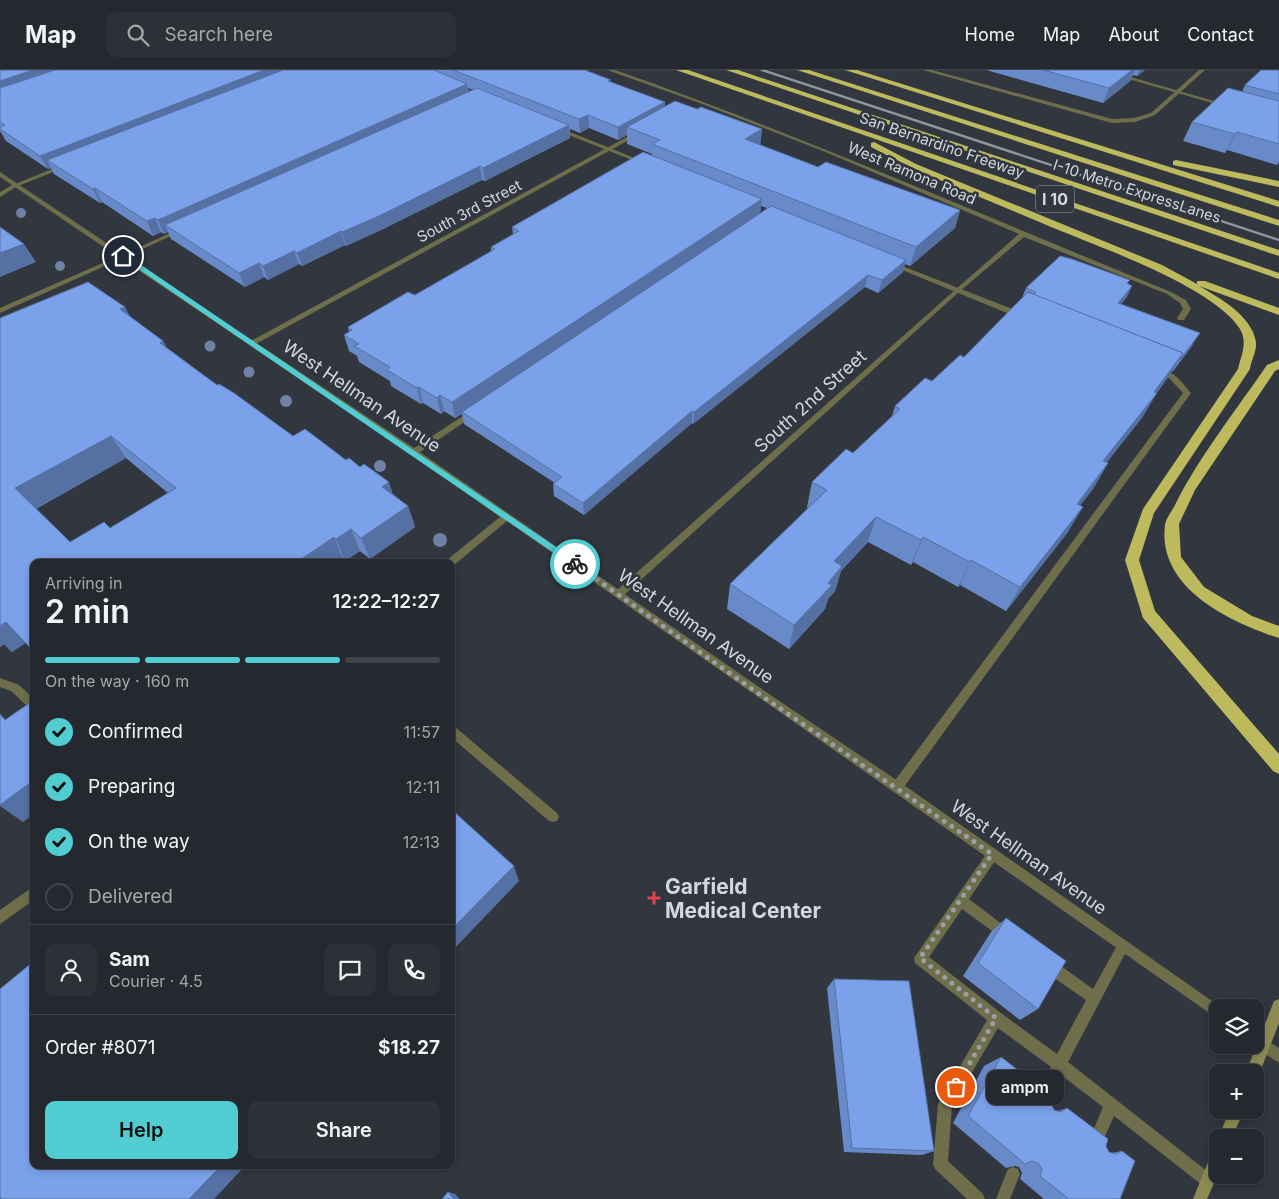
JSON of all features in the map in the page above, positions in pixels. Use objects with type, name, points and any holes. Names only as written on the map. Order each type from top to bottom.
[{"type":"highway","name":"San Bernardino Freeway","points":[[680,70],[1279,276]]},
{"type":"highway","name":"I-10 Metro ExpressLanes","points":[[730,70],[1279,253]]},
{"type":"highway","name":"I-10 Metro ExpressLanes","points":[[801,70],[1279,223]]},
{"type":"highway","points":[[849,70],[1279,204]]},
{"type":"highway","points":[[830,122],[913,166],[1150,264],[1279,312]]},
{"type":"highway","points":[[1094,146],[1279,184]]},
{"type":"highway","points":[[1150,264],[1211,297],[1239,319],[1250,342],[1244,368],[1148,512],[1132,560],[1148,614],[1279,766]]},
{"type":"highway","points":[[1279,364],[1271,368],[1188,489],[1172,524],[1174,558],[1199,591],[1247,620],[1279,632]]},
{"type":"main road","points":[[1264,1035],[1279,1006]]},
{"type":"main road","points":[[1200,1199],[1209,1175]]},
{"type":"street","name":"West Ramona Road","points":[[610,70],[699,101],[824,150],[1023,234],[1169,292],[1182,302],[1187,309],[1181,318]]},
{"type":"street","points":[[926,70],[1112,121],[1135,120],[1153,114],[1202,70]]},
{"type":"street","points":[[1100,70],[1233,107]]},
{"type":"street","points":[[690,106],[699,101]]},
{"type":"street","points":[[548,125],[653,167]]},
{"type":"street","name":"South 3rd Street","points":[[251,343],[643,131]]},
{"type":"street","points":[[0,189],[16,185],[74,162]]},
{"type":"street","name":"West Hellman Avenue","points":[[0,174],[414,452],[762,696],[897,787],[1209,1007]]},
{"type":"street","points":[[0,195],[16,185]]},
{"type":"street","points":[[0,311],[186,227]]},
{"type":"street","name":"South 2nd Street","points":[[619,594],[1023,234]]},
{"type":"street","points":[[886,261],[1034,321]]},
{"type":"street","points":[[897,787],[1187,393],[1172,376],[1154,369]]},
{"type":"street","points":[[414,452],[480,408]]},
{"type":"street","points":[[455,559],[506,517]]},
{"type":"street","points":[[0,682],[15,688],[30,702]]},
{"type":"street","points":[[455,733],[552,817]]},
{"type":"street","points":[[992,854],[920,958],[1207,1180]]},
{"type":"street","points":[[0,918],[30,895]]},
{"type":"street","points":[[960,900],[1015,941]]},
{"type":"street","points":[[1040,1110],[1059,1064],[1123,946]]},
{"type":"street","points":[[1038,958],[1094,998]]},
{"type":"street","points":[[978,1199],[940,1164],[945,1104],[996,1018]]},
{"type":"street","points":[[1264,1046],[1279,1056]]},
{"type":"street","points":[[1092,1150],[1111,1105]]},
{"type":"street","points":[[1003,1199],[1013,1174]]},
{"type":"building","points":[[0,70],[33,70],[0,81]]},
{"type":"building","points":[[55,70],[264,70],[40,156],[0,129],[0,127],[5,125],[0,122],[0,88]]},
{"type":"building","points":[[283,70],[434,70],[467,84],[158,220],[155,218],[147,221],[47,160]]},
{"type":"building","points":[[453,70],[585,70],[611,80],[608,81],[665,102],[618,127],[588,115],[579,119]]},
{"type":"building","points":[[1043,70],[1132,70],[1109,88]]},
{"type":"building","points":[[1261,70],[1279,70],[1279,94],[1245,85]]},
{"type":"building","points":[[477,88],[569,125],[483,168],[480,166],[379,216],[341,231],[297,253],[294,251],[263,266],[259,263],[239,273],[165,225]]},
{"type":"building","points":[[1228,88],[1279,101],[1279,144],[1192,122]]},
{"type":"building","points":[[675,101],[697,109],[701,107],[762,129],[745,139],[818,167],[826,162],[960,210],[916,247],[652,144],[660,140],[627,127]]},
{"type":"building","points":[[643,152],[762,199],[452,402],[440,395],[437,398],[387,370],[390,367],[354,346],[359,344],[344,335],[352,330],[348,327],[408,292],[415,295],[495,249],[491,247],[519,231],[512,227]]},
{"type":"building","points":[[771,206],[906,260],[882,280],[868,275],[694,412],[692,411],[583,503],[553,484],[562,477],[462,412]]},
{"type":"building","points":[[0,227],[24,244],[0,253]]},
{"type":"building","points":[[1060,256],[1130,280],[1127,283],[1132,286],[1118,303],[1200,333],[1180,358],[1183,353],[1033,295],[1036,292],[1026,288]]},
{"type":"building","points":[[88,282],[125,307],[120,309],[163,341],[160,343],[217,385],[219,384],[234,393],[293,436],[305,429],[346,460],[349,458],[360,467],[364,464],[389,482],[382,487],[408,506],[361,538],[351,529],[336,539],[334,537],[301,559],[30,559],[30,648],[6,622],[0,626],[0,318]],"holes":[[[111,436],[176,488],[110,528],[104,522],[70,542],[15,488]]]},
{"type":"building","points":[[1028,292],[1183,353],[1154,392],[1157,393],[1103,461],[1108,463],[1077,504],[1083,507],[1020,587],[971,560],[970,562],[923,537],[921,540],[876,517],[834,561],[842,566],[828,583],[832,585],[794,625],[730,584],[827,490],[812,482],[846,449],[853,453],[900,409],[895,406],[925,378],[932,381],[960,355],[964,357]]},
{"type":"building","points":[[30,703],[30,783],[0,805],[0,714],[5,720]]},
{"type":"building","points":[[455,813],[514,866],[455,926]]},
{"type":"building","points":[[1006,918],[1066,961],[1038,1009],[978,963]]},
{"type":"building","points":[[30,964],[30,1169],[218,1169],[189,1199],[1,1199],[0,989]]},
{"type":"building","points":[[834,979],[909,981],[934,1151],[852,1148]]},
{"type":"building","points":[[1001,1057],[1053,1097],[1051,1104],[1054,1110],[1061,1112],[1067,1108],[1108,1139],[1106,1146],[1109,1152],[1116,1154],[1122,1151],[1135,1161],[1120,1199],[1069,1199],[1040,1176],[1042,1169],[1038,1163],[1032,1161],[1025,1164],[968,1116]]},
{"type":"building","points":[[448,1192],[454,1199],[442,1199]]},
{"type":"railway","points":[[762,70],[1279,240]]},
{"type":"way so far","points":[[575,564],[762,696],[992,854],[920,958],[996,1018],[956,1087]]},
{"type":"place","name":"Garfield Medical Center","points":[[654,898]]},
{"type":"place","name":"ampm","points":[[956,1087]]},
{"type":"route","points":[[123,256],[414,452],[575,564]]}]
